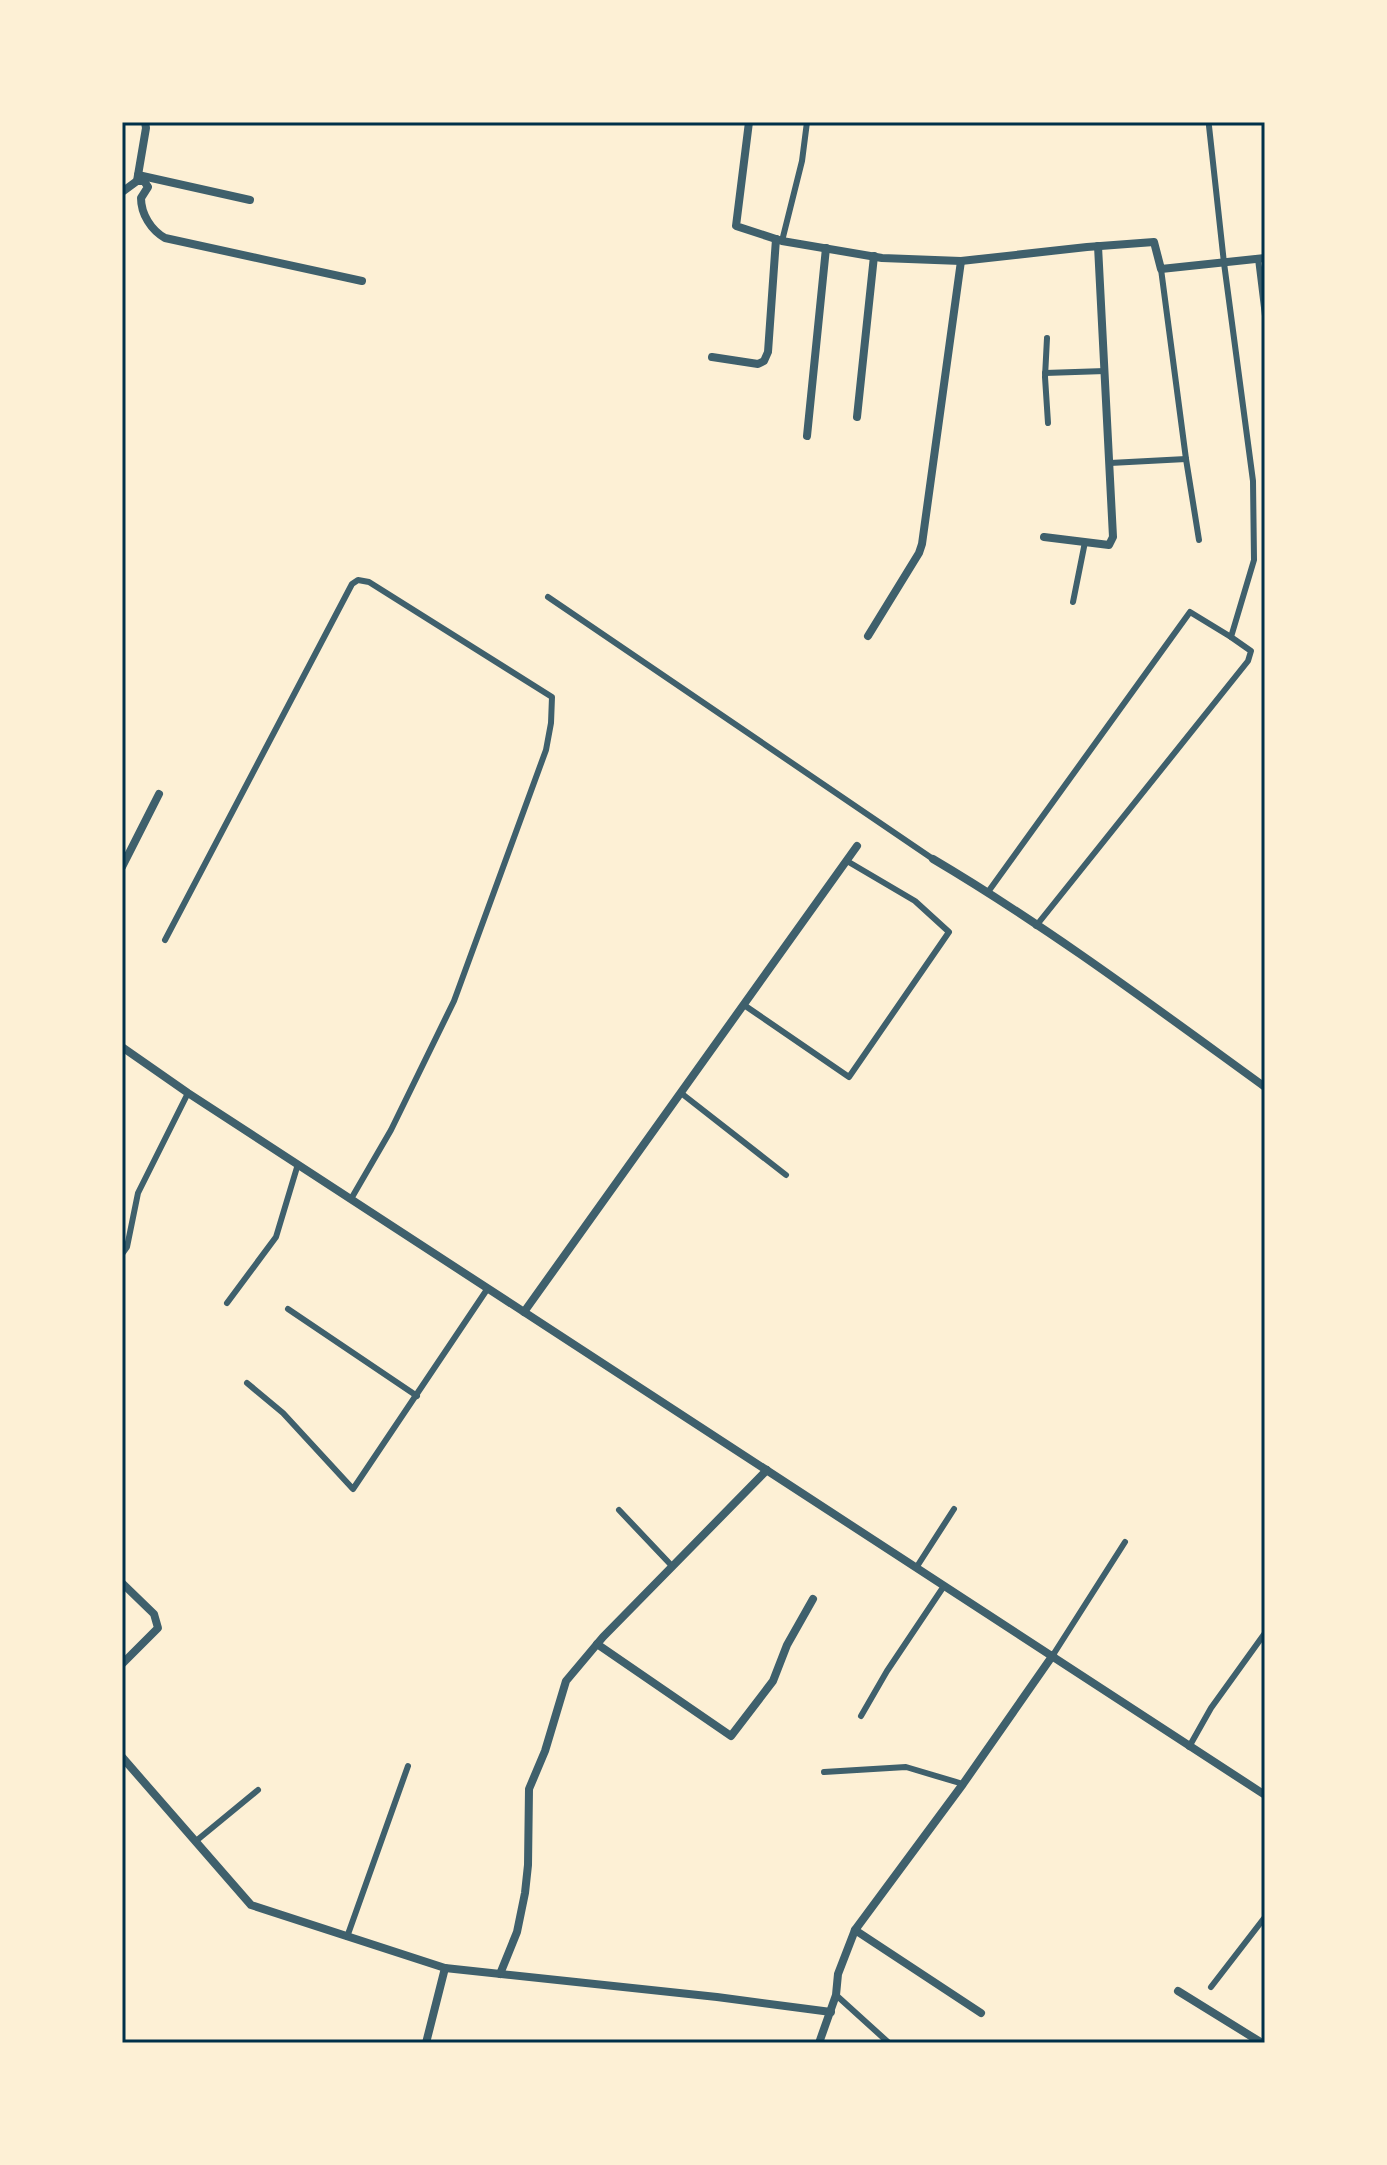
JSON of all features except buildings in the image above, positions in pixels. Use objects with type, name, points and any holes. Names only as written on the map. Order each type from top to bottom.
[{"type":"street","points":[[122,192],[138,178],[145,122]]},
{"type":"street","points":[[749,122],[736,226],[779,240],[874,256],[961,261],[1154,242],[1161,269],[1261,258]]},
{"type":"street","points":[[138,178],[250,200]]},
{"type":"street","points":[[138,178],[148,187],[141,198],[144,214],[157,233],[165,238],[362,281]]},
{"type":"street","points":[[712,357],[758,364],[764,361],[768,352],[779,240]]},
{"type":"street","points":[[1044,537],[1109,545],[1113,537],[1098,246]]},
{"type":"street","points":[[807,436],[826,248]]},
{"type":"street","points":[[857,417],[874,256]]},
{"type":"street","points":[[868,636],[922,544],[961,261]]},
{"type":"street","points":[[122,867],[159,794]]},
{"type":"street","points":[[524,1312],[857,846]]},
{"type":"street","points":[[933,859],[988,892],[1119,981],[1265,1087]]},
{"type":"street","points":[[122,1047],[1265,1795]]},
{"type":"street","points":[[500,1974],[517,1932],[525,1893],[529,1789],[545,1751],[566,1681],[597,1644],[767,1470]]},
{"type":"street","points":[[122,1583],[154,1614],[158,1628],[122,1664]]},
{"type":"street","points":[[597,1644],[731,1736],[773,1681],[787,1645],[813,1599]]},
{"type":"street","points":[[819,2043],[836,1995],[838,1974],[855,1930],[1053,1655]]},
{"type":"street","points":[[122,1757],[251,1905],[445,1968],[831,2012]]},
{"type":"street","points":[[855,1930],[981,2013]]},
{"type":"street","points":[[426,2043],[445,1968]]},
{"type":"street","points":[[1178,1991],[1262,2043]]},
{"type":"lane","points":[[779,240],[802,161],[807,122]]},
{"type":"lane","points":[[1209,126],[1253,481],[1254,560],[1231,637]]},
{"type":"lane","points":[[1261,258],[1265,316]]},
{"type":"lane","points":[[1161,269],[1199,540]]},
{"type":"lane","points":[[1047,338],[1045,373],[1048,423]]},
{"type":"lane","points":[[1045,373],[1105,371]]},
{"type":"lane","points":[[1110,463],[1186,459]]},
{"type":"lane","points":[[1073,602],[1085,542]]},
{"type":"lane","points":[[165,940],[352,584],[358,580],[369,582],[552,697],[546,750],[454,1001],[391,1130],[351,1199]]},
{"type":"lane","points":[[548,597],[933,859]]},
{"type":"lane","points":[[988,892],[1190,612],[1251,651],[1248,661],[1036,926]]},
{"type":"lane","points":[[744,1005],[849,1077],[949,932],[915,901],[847,861]]},
{"type":"lane","points":[[122,1254],[127,1247],[138,1193],[188,1093]]},
{"type":"lane","points":[[681,1093],[786,1175]]},
{"type":"lane","points":[[227,1303],[276,1237],[298,1164]]},
{"type":"lane","points":[[247,1383],[283,1413],[353,1489],[488,1288]]},
{"type":"lane","points":[[288,1309],[417,1396]]},
{"type":"lane","points":[[916,1568],[954,1509]]},
{"type":"lane","points":[[619,1510],[672,1566]]},
{"type":"lane","points":[[1053,1655],[1125,1542]]},
{"type":"lane","points":[[861,1716],[944,1586]]},
{"type":"lane","points":[[1189,1747],[1211,1708],[1265,1633]]},
{"type":"lane","points":[[347,1937],[408,1766]]},
{"type":"lane","points":[[824,1772],[906,1767],[963,1784]]},
{"type":"lane","points":[[196,1841],[258,1790]]},
{"type":"lane","points":[[1211,1987],[1265,1917]]},
{"type":"lane","points":[[836,1995],[889,2043]]}]
